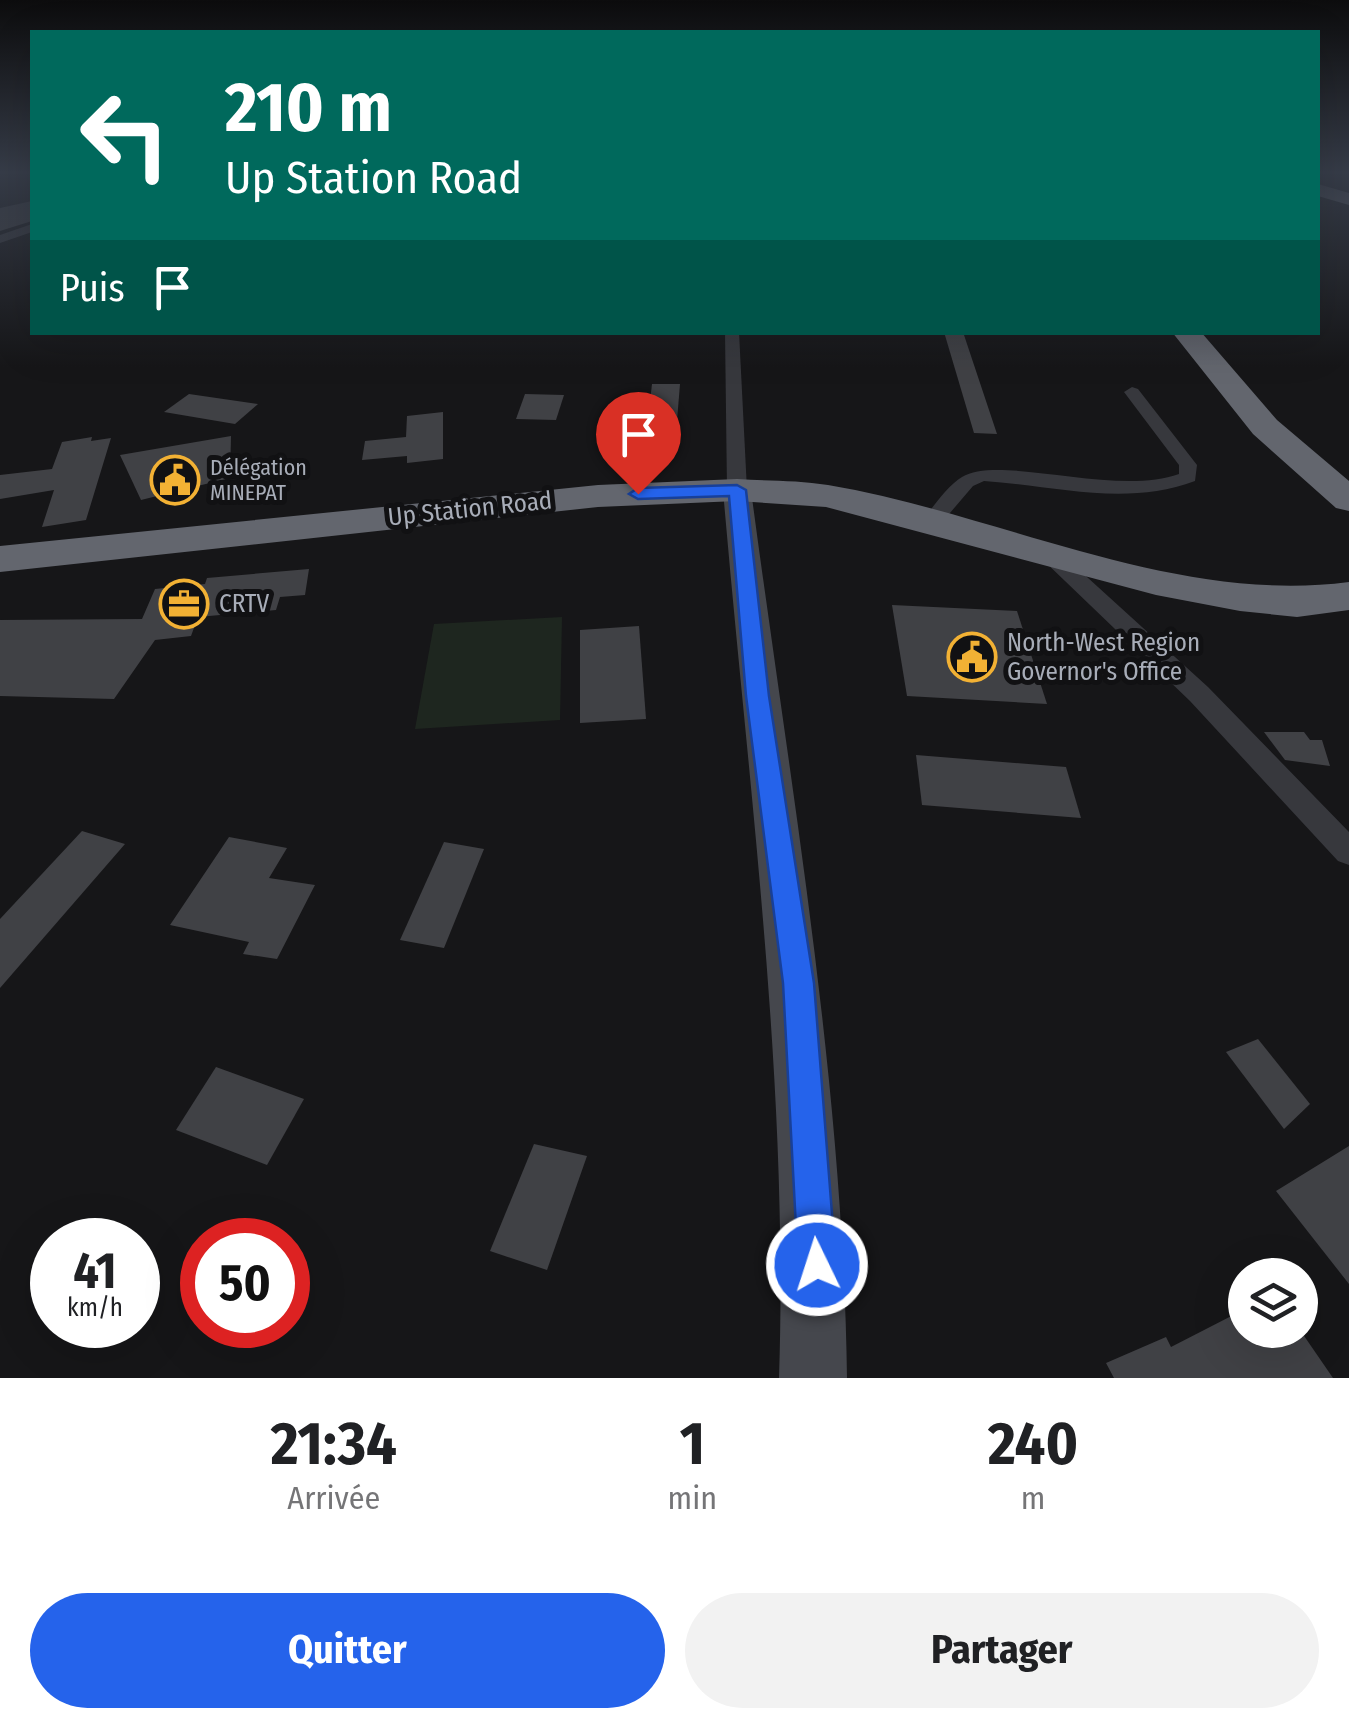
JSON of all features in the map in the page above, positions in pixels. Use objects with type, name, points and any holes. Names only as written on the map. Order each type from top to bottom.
[{"type":"highway","points":[[1188,335],[1265,427],[1349,500]]},
{"type":"highway","name":"Up Station Road","points":[[0,558],[598,496],[737,490],[827,496],[1240,597],[1296,602],[1349,596]]},
{"type":"main road","points":[[737,490],[758,696],[798,983],[817,1265],[813,1378]]},
{"type":"street","points":[[732,335],[737,379],[737,490]]},
{"type":"street","points":[[930,522],[966,482],[982,475],[1144,490],[1173,485],[1188,477],[1188,465],[1132,392]]},
{"type":"street","points":[[1046,552],[1199,694],[1349,852]]},
{"type":"shaded area","points":[[562,617],[560,720],[415,729],[434,624]]},
{"type":"building","points":[[945,335],[964,335],[997,434],[974,433]]},
{"type":"building","points":[[652,384],[680,384],[675,445],[658,454],[644,453]]},
{"type":"building","points":[[189,394],[258,404],[235,424],[164,412]]},
{"type":"building","points":[[525,394],[564,395],[556,420],[516,419]]},
{"type":"building","points":[[443,412],[443,459],[407,463],[407,456],[362,460],[365,441],[406,437],[407,416]]},
{"type":"building","points":[[231,436],[230,478],[141,500],[120,455]]},
{"type":"building","points":[[92,437],[91,441],[111,438],[86,520],[42,527],[54,490],[0,499],[0,475],[52,469],[62,442]]},
{"type":"building","points":[[309,569],[305,595],[280,597],[276,610],[198,617],[191,636],[155,640],[114,699],[0,696],[0,620],[142,619],[155,589],[205,584],[207,578]]},
{"type":"building","points":[[892,605],[1017,611],[1047,704],[907,696]]},
{"type":"building","points":[[639,626],[646,719],[580,723],[580,630]]},
{"type":"building","points":[[1264,732],[1304,732],[1310,740],[1322,740],[1330,766],[1285,760]]},
{"type":"building","points":[[916,755],[1066,767],[1081,818],[922,805]]},
{"type":"building","points":[[82,831],[125,844],[0,988],[0,919]]},
{"type":"building","points":[[229,837],[287,848],[269,878],[315,885],[277,959],[243,954],[249,942],[170,925]]},
{"type":"building","points":[[444,842],[484,849],[444,948],[400,940]]},
{"type":"building","points":[[1258,1039],[1310,1104],[1284,1129],[1226,1052]]},
{"type":"building","points":[[216,1067],[304,1099],[267,1165],[176,1130]]},
{"type":"building","points":[[534,1144],[587,1156],[547,1270],[490,1251]]},
{"type":"building","points":[[1349,1146],[1349,1284],[1276,1191]]},
{"type":"building","points":[[1228,1318],[1228,1348],[1312,1348],[1333,1378],[1114,1378],[1106,1363],[1166,1337],[1171,1347]]},
{"type":"place","name":"Délégation MINEPAT","points":[[175,480]]},
{"type":"place","name":"CRTV","points":[[184,604]]},
{"type":"place","name":"North-West Region Governor's Office","points":[[972,657]]},
{"type":"route","points":[[638,494],[737,490],[758,696],[798,983],[817,1265]]}]
